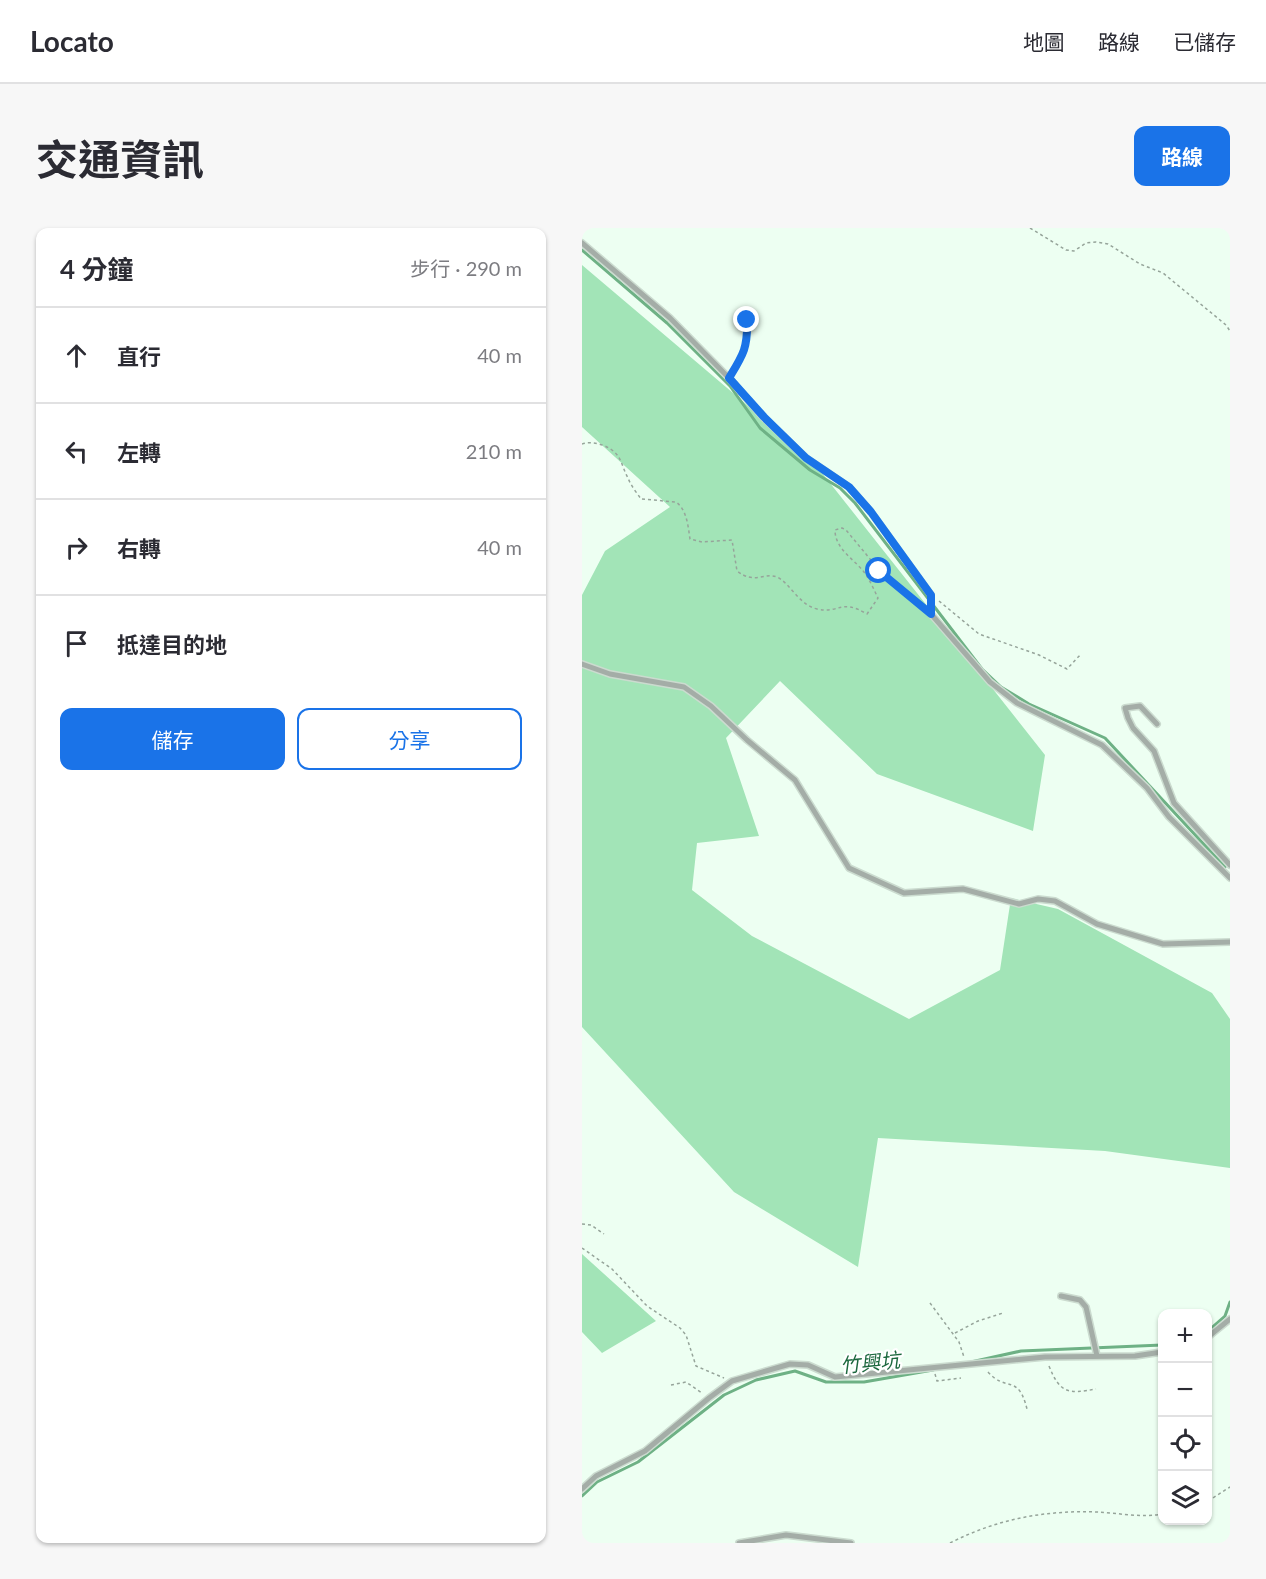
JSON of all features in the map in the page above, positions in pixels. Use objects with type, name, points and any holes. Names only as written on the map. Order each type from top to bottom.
[{"type":"lane","points":[[582,243],[670,318],[806,458],[849,487],[871,512],[931,595],[931,614],[990,682],[1017,703],[1102,745],[1147,788],[1169,817],[1230,878]]},
{"type":"lane","points":[[582,664],[610,674],[684,687],[693,693],[795,780],[849,868],[904,893],[963,889],[1019,904],[1038,899],[1055,901],[1097,924],[1163,944],[1230,942]]},
{"type":"lane","points":[[1157,724],[1140,705],[1125,708],[1133,728],[1154,751],[1174,803],[1230,865]]},
{"type":"lane","points":[[1061,1296],[1080,1300],[1086,1307],[1097,1356]]},
{"type":"lane","points":[[1212,1334],[1230,1319]]},
{"type":"lane","points":[[582,1489],[596,1476],[645,1451],[732,1381],[790,1364],[808,1365],[835,1377],[1045,1357],[1135,1356],[1158,1353]]},
{"type":"lane","points":[[739,1543],[786,1535],[852,1543]]},
{"type":"path","points":[[1030,228],[1066,250],[1074,251],[1086,243],[1108,244],[1140,264],[1163,273],[1230,331]]},
{"type":"path","points":[[729,378],[746,350],[748,337],[746,303]]},
{"type":"path","points":[[582,444],[588,442],[598,444],[614,452],[619,457],[629,481],[641,499],[680,504],[687,519],[690,539],[702,542],[732,540],[736,571],[739,574],[756,579],[772,576],[780,578],[794,594],[814,609],[826,610],[852,606],[867,614],[878,598],[865,573],[841,548],[835,536],[835,530],[842,528],[858,542],[879,571],[931,614]]},
{"type":"path","points":[[931,595],[979,634],[1039,656],[1057,666],[1067,669],[1081,654]]},
{"type":"path","points":[[582,1224],[591,1225],[604,1234]]},
{"type":"path","points":[[582,1248],[612,1269],[647,1306],[680,1328],[686,1335],[696,1366],[732,1381]]},
{"type":"path","points":[[930,1303],[959,1342],[967,1364]]},
{"type":"path","points":[[954,1334],[978,1321],[1003,1313]]},
{"type":"path","points":[[1045,1357],[1050,1370],[1062,1388],[1072,1393],[1096,1389]]},
{"type":"path","points":[[981,1364],[995,1379],[1019,1388],[1027,1409]]},
{"type":"path","points":[[933,1367],[937,1381],[961,1378]]},
{"type":"path","points":[[671,1385],[686,1382],[709,1398]]},
{"type":"path","points":[[1212,1498],[1230,1486]]},
{"type":"path","points":[[950,1543],[969,1533],[1026,1516],[1062,1511],[1158,1514]]},
{"type":"green space","points":[[582,265],[811,459],[1045,755],[1033,831],[877,774],[780,681],[726,738],[759,836],[697,843],[692,890],[752,936],[909,1019],[1000,970],[1011,898],[1058,909],[1212,993],[1230,1019],[1230,1168],[1105,1151],[878,1138],[858,1267],[734,1192],[582,1027],[582,595],[605,551],[670,507],[582,427]]},
{"type":"green space","points":[[582,1254],[656,1321],[602,1353],[582,1332]]},
{"type":"waterway","points":[[582,250],[667,323],[730,386],[760,428],[810,470],[840,488],[855,503],[982,669],[1001,687],[1029,704],[1105,738],[1225,867]]},
{"type":"waterway","name":"竹興坑","points":[[1212,1327],[1225,1316],[1230,1302]]},
{"type":"waterway","name":"竹興坑","points":[[971,1362],[1021,1351],[1158,1345]]},
{"type":"waterway","name":"竹興坑","points":[[582,1496],[597,1482],[638,1462],[724,1395],[756,1380],[795,1371],[826,1382],[864,1382],[933,1370]]},
{"type":"route","points":[[747,320],[746,350],[729,378],[764,417],[806,458],[849,487],[871,512],[931,595],[931,614],[879,571]]}]
